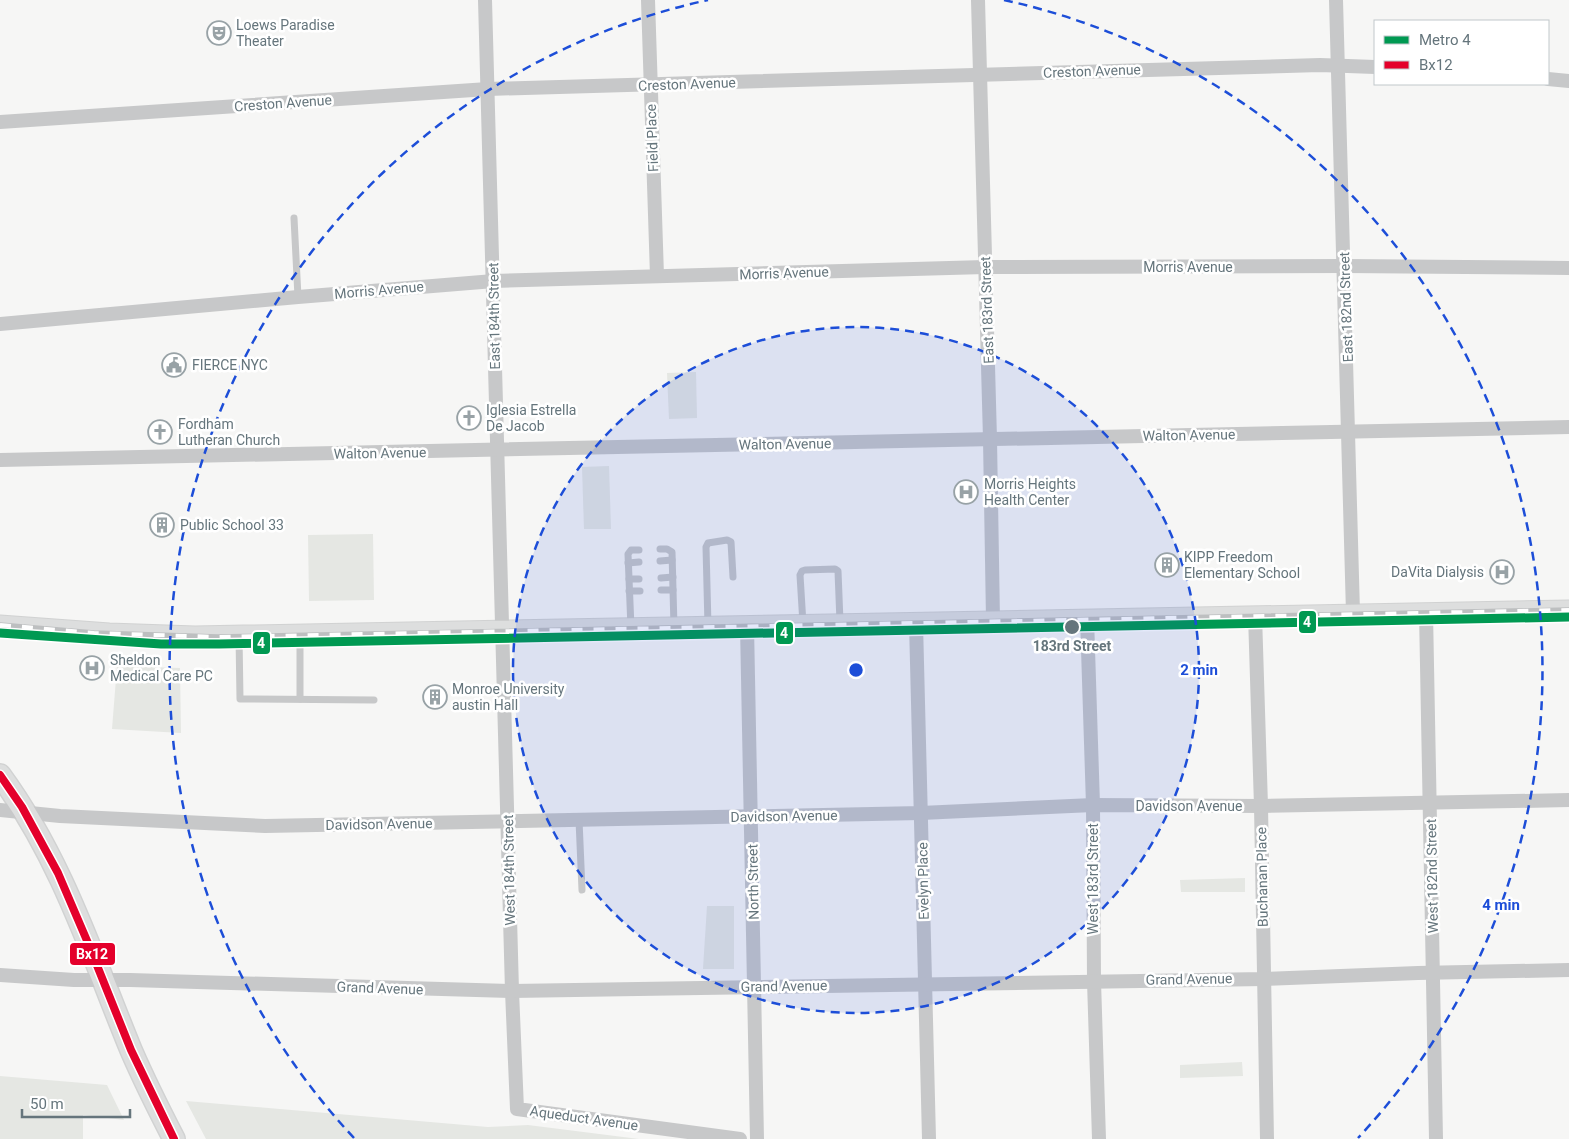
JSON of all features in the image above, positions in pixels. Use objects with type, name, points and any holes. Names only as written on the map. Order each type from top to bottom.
[{"type":"main road","points":[[0,624],[108,634],[239,636],[1569,610]]},
{"type":"main road","points":[[0,775],[26,812],[56,866],[141,1074],[174,1139]]},
{"type":"street","name":"East 184th Street","points":[[486,0],[502,631]]},
{"type":"street","name":"Field Place","points":[[648,0],[658,276]]},
{"type":"street","name":"East 183rd Street","points":[[978,0],[993,620]]},
{"type":"street","name":"East 182nd Street","points":[[1336,0],[1350,432],[1353,613]]},
{"type":"street","name":"Creston Avenue","points":[[0,122],[488,89],[1338,65],[1374,67]]},
{"type":"street","points":[[1549,79],[1569,81]]},
{"type":"street","name":"Morris Avenue","points":[[0,324],[298,296],[494,281],[985,267],[1345,266],[1569,268]]},
{"type":"street","name":"Walton Avenue","points":[[0,460],[1569,427]]},
{"type":"street","name":"West 182nd Street","points":[[1426,612],[1436,1139]]},
{"type":"street","name":"Buchanan Place","points":[[1255,615],[1261,806],[1267,1139]]},
{"type":"street","name":"West 183rd Street","points":[[1087,618],[1093,806],[1094,981],[1099,1139]]},
{"type":"street","name":"Evelyn Place","points":[[916,623],[929,1139]]},
{"type":"street","name":"North Street","points":[[747,626],[757,1139]]},
{"type":"street","name":"West 184th Street","points":[[502,631],[517,1108]]},
{"type":"street","name":"Davidson Avenue","points":[[0,810],[60,816],[265,826],[921,813],[1093,806],[1261,806],[1569,800]]},
{"type":"street","name":"Grand Avenue","points":[[0,975],[103,981],[512,991],[1264,978],[1569,970]]},
{"type":"street","name":"Aqueduct Avenue","points":[[517,1108],[740,1139]]},
{"type":"lane","points":[[294,218],[298,296]]},
{"type":"lane","points":[[708,626],[706,547],[708,543],[727,540],[730,542],[733,577]]},
{"type":"lane","points":[[660,549],[667,549],[672,552],[674,627]]},
{"type":"lane","points":[[631,628],[628,554],[631,550],[639,550]]},
{"type":"lane","points":[[660,561],[672,560]]},
{"type":"lane","points":[[628,562],[639,562]]},
{"type":"lane","points":[[803,625],[800,575],[802,571],[835,569],[839,574],[840,624]]},
{"type":"lane","points":[[661,578],[673,577]]},
{"type":"lane","points":[[629,579],[639,579]]},
{"type":"lane","points":[[661,590],[673,590]]},
{"type":"lane","points":[[629,591],[640,591]]},
{"type":"lane","points":[[300,634],[300,700]]},
{"type":"lane","points":[[239,636],[240,699],[374,700]]},
{"type":"lane","points":[[579,820],[582,890]]},
{"type":"shaded area","points":[[696,372],[697,418],[669,419],[667,373]]},
{"type":"shaded area","points":[[609,466],[611,529],[584,529],[582,467]]},
{"type":"shaded area","points":[[373,534],[374,600],[309,601],[308,535]]},
{"type":"shaded area","points":[[117,666],[180,668],[181,733],[112,729]]},
{"type":"shaded area","points":[[1245,878],[1245,892],[1181,892],[1180,880]]},
{"type":"shaded area","points":[[707,906],[734,906],[734,969],[703,969]]},
{"type":"shaded area","points":[[1242,1062],[1243,1076],[1180,1078],[1180,1065]]},
{"type":"shaded area","points":[[0,1076],[107,1085],[124,1120],[83,1115],[83,1139],[0,1139]]},
{"type":"shaded area","points":[[186,1101],[488,1127],[528,1125],[639,1139],[206,1139]]},
{"type":"railway","points":[[0,625],[94,633],[218,637],[1569,610]]},
{"type":"metro line","name":"4","points":[[0,633],[161,644],[219,644],[1569,617]]},
{"type":"transit line","name":"Bx12","points":[[0,775],[22,807],[58,873],[131,1050],[174,1139]]},
{"type":"place","name":"Loews Paradise Theater","points":[[219,33]]},
{"type":"place","name":"FIERCE NYC","points":[[174,365]]},
{"type":"place","name":"Iglesia Estrella De Jacob","points":[[469,418]]},
{"type":"place","name":"Fordham Lutheran Church","points":[[160,432]]},
{"type":"place","name":"Morris Heights Health Center","points":[[966,492]]},
{"type":"place","name":"Public School 33","points":[[162,525]]},
{"type":"place","name":"KIPP Freedom Elementary School","points":[[1167,565]]},
{"type":"place","name":"DaVita Dialysis","points":[[1502,572]]},
{"type":"place","name":"183rd Street","points":[[1072,627]]},
{"type":"place","name":"Sheldon Medical Care PC","points":[[92,668]]},
{"type":"place","name":"Monroe University austin Hall","points":[[435,697]]}]
